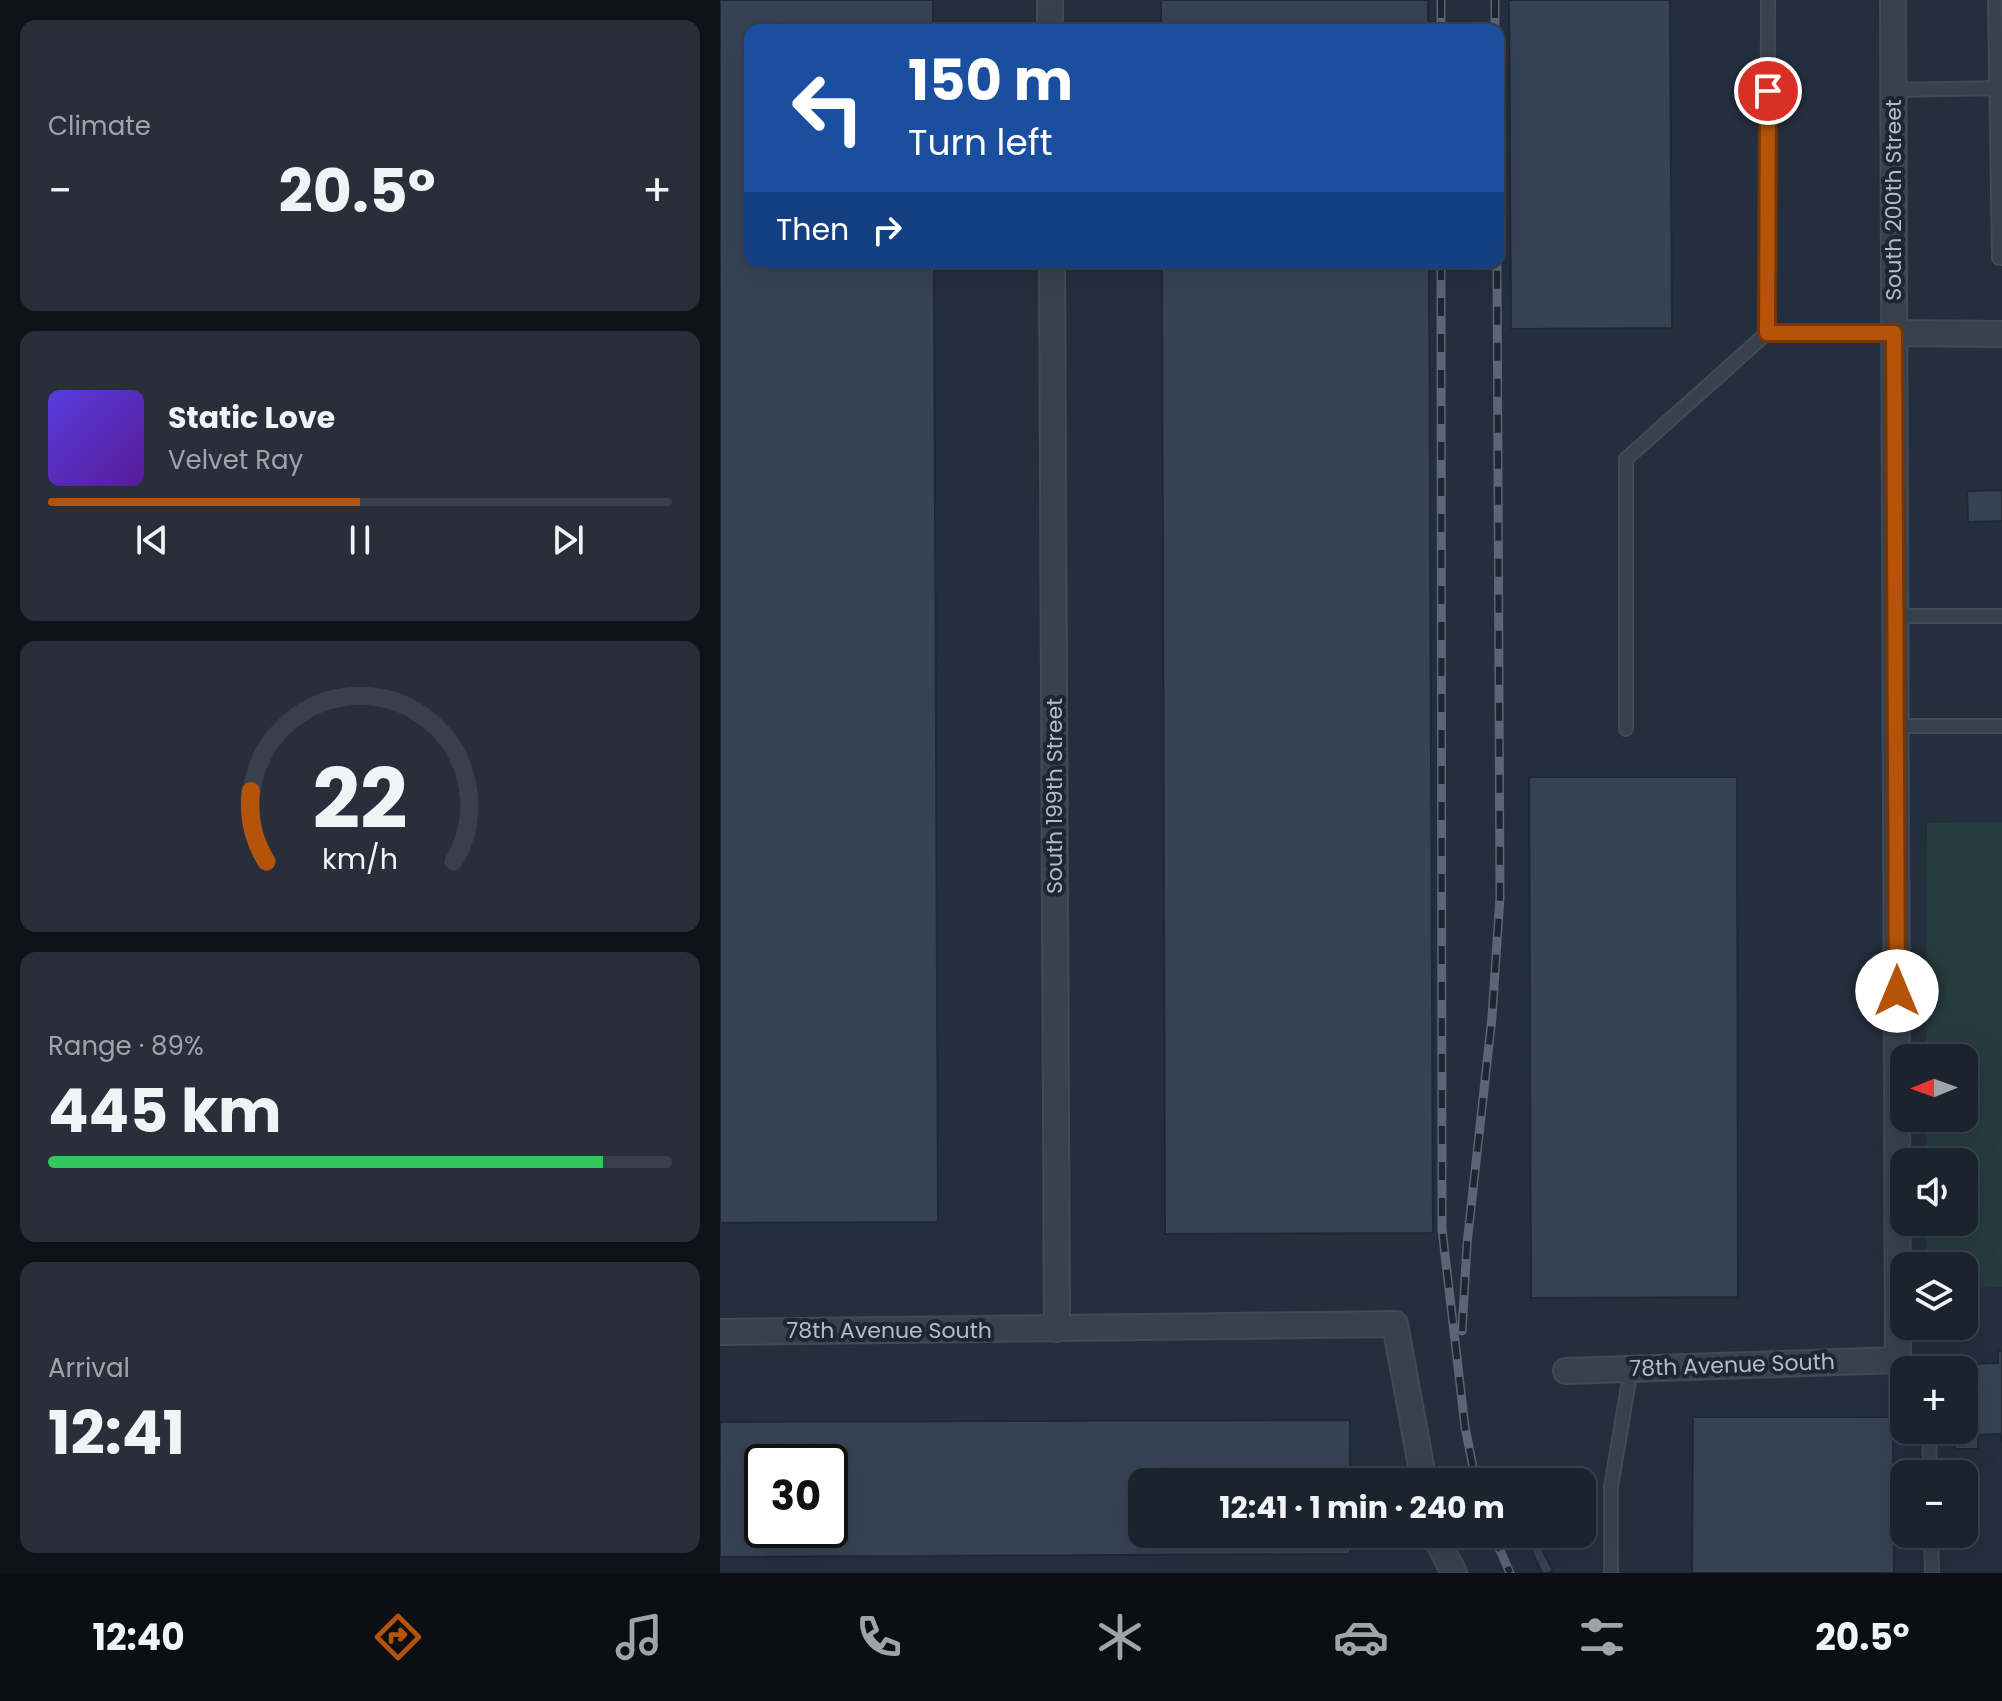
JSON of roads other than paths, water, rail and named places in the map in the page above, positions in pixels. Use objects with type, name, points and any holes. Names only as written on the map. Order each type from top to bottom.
[{"type":"street","points":[[1050,0],[1050,24]]},
{"type":"street","name":"South 200th Street","points":[[1893,0],[1896,726],[1907,1356]]},
{"type":"street","name":"South 199th Street","points":[[1052,268],[1057,1329]]},
{"type":"street","points":[[1894,333],[2002,334]]},
{"type":"street","name":"78th Avenue South","points":[[720,1332],[1395,1324],[1421,1468]]},
{"type":"street","name":"78th Avenue South","points":[[1566,1371],[1890,1365]]},
{"type":"street","points":[[1441,1548],[1454,1573]]},
{"type":"lane","points":[[1767,333],[1768,0]]},
{"type":"lane","points":[[1995,0],[1999,88],[1999,258],[2002,258]]},
{"type":"lane","points":[[1893,90],[1999,88]]},
{"type":"lane","points":[[1626,729],[1626,459],[1767,333],[1894,333]]},
{"type":"lane","points":[[1895,616],[2002,616]]},
{"type":"lane","points":[[1896,726],[2002,726]]},
{"type":"lane","points":[[1611,1573],[1611,1487],[1631,1369]]},
{"type":"lane","points":[[1931,1548],[1932,1573]]},
{"type":"railway","points":[[1441,0],[1441,24]]},
{"type":"railway","points":[[1495,0],[1495,24]]},
{"type":"railway","points":[[1441,268],[1442,1229],[1465,1427],[1473,1468]]},
{"type":"railway","points":[[1462,1331],[1467,1244],[1492,1017],[1500,897],[1497,268]]},
{"type":"railway","points":[[1499,1548],[1510,1573]]}]
